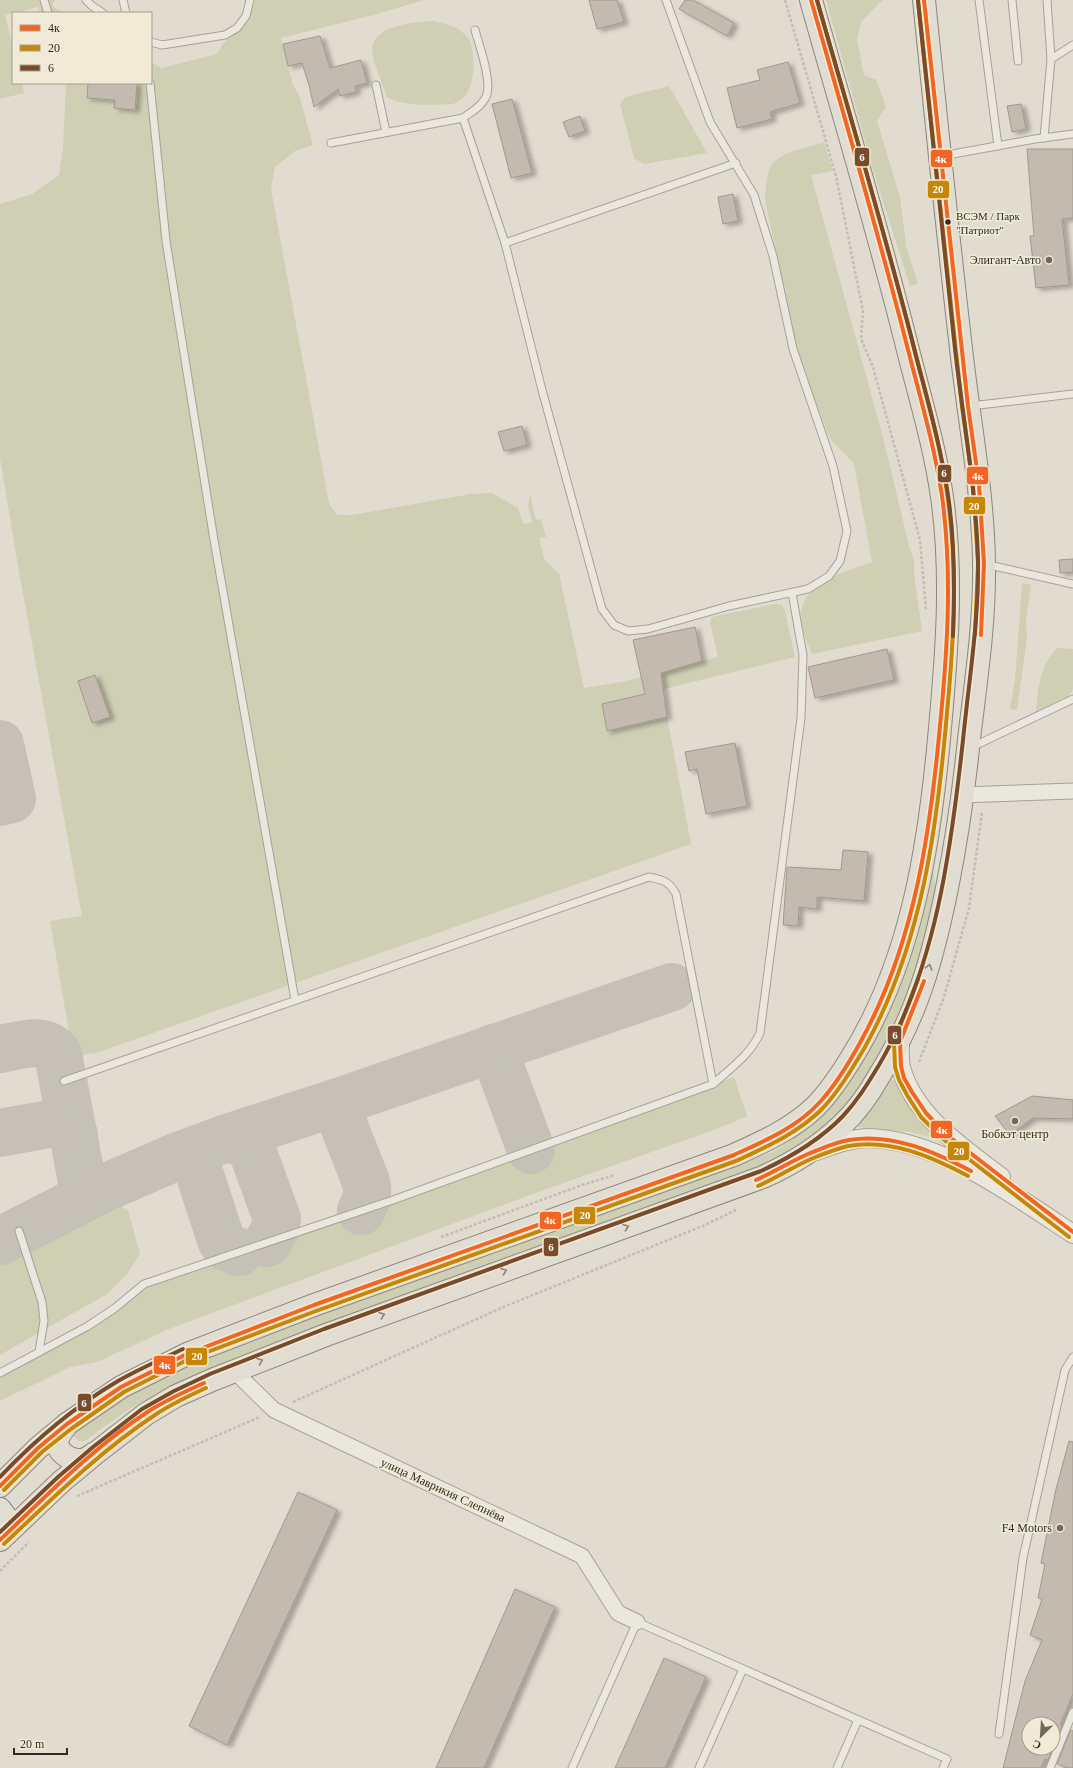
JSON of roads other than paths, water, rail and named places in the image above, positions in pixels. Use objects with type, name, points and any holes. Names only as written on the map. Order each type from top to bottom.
[{"type":"main road","points":[[1,1484],[38,1448],[67,1424],[121,1387],[187,1354],[314,1305],[734,1155],[767,1140],[792,1125],[815,1107],[840,1078],[863,1041],[882,1002],[899,956],[915,899],[926,840],[936,774],[945,676],[948,610],[947,542],[942,496],[934,455],[896,302],[811,0]]},
{"type":"main road","points":[[0,1540],[62,1481],[97,1452],[146,1414],[176,1396],[234,1371],[326,1335],[726,1192],[763,1177],[806,1155],[851,1116],[872,1088],[900,1042],[924,982],[935,946],[955,845],[963,795],[983,616],[984,563],[980,484],[968,406],[924,0]]},
{"type":"main road","points":[[67,1424],[58,1438],[59,1448],[62,1453],[73,1460],[79,1460],[86,1459],[97,1452]]},
{"type":"main road","points":[[0,1509],[5,1515],[6,1520],[0,1534]]},
{"type":"street","points":[[963,795],[1073,791]]},
{"type":"street","points":[[900,1042],[900,1060],[904,1078],[918,1101],[937,1125],[960,1145],[1073,1233]]},
{"type":"street","points":[[806,1155],[837,1143],[856,1139],[877,1139],[904,1143],[930,1151],[978,1174],[1073,1233]]},
{"type":"street","name":"улица Маврикия Слепнёва","points":[[234,1371],[274,1410],[582,1556],[618,1613],[637,1622]]},
{"type":"lane","points":[[44,0],[48,12]]},
{"type":"lane","points":[[86,0],[101,12]]},
{"type":"lane","points":[[123,0],[126,12]]},
{"type":"lane","points":[[152,42],[162,45],[225,35],[237,28],[246,16],[250,0]]},
{"type":"lane","points":[[463,118],[505,243],[542,390],[602,609],[614,625],[628,631],[648,629],[729,606],[808,589],[829,576],[840,561],[847,531],[845,516],[833,466],[793,349],[773,256],[754,195],[710,122],[666,0]]},
{"type":"lane","points":[[979,0],[998,146]]},
{"type":"lane","points":[[1012,0],[1018,61]]},
{"type":"lane","points":[[1044,138],[1051,58],[1047,0]]},
{"type":"lane","points":[[331,143],[463,118],[479,107],[487,96],[488,83],[475,30]]},
{"type":"lane","points":[[1051,58],[1073,45]]},
{"type":"lane","points":[[150,84],[166,241],[214,540],[295,1000]]},
{"type":"lane","points":[[376,85],[386,132]]},
{"type":"lane","points":[[940,156],[1073,134]]},
{"type":"lane","points":[[505,243],[736,163]]},
{"type":"lane","points":[[968,406],[1073,394]]},
{"type":"lane","points":[[984,563],[1073,584]]},
{"type":"lane","points":[[0,1373],[88,1326],[115,1308],[144,1284],[393,1200],[713,1084],[754,1046],[760,1033],[801,718],[803,655],[792,593]]},
{"type":"lane","points":[[968,749],[1073,698]]},
{"type":"lane","points":[[64,1081],[649,877],[661,879],[671,885],[676,894],[713,1084]]},
{"type":"lane","points":[[19,1231],[42,1302],[44,1321],[39,1352]]},
{"type":"lane","points":[[999,1734],[1023,1558],[1065,1370],[1073,1357]]},
{"type":"lane","points":[[572,1768],[637,1622],[947,1759],[943,1768]]},
{"type":"lane","points":[[699,1768],[743,1669]]},
{"type":"lane","points":[[1050,1768],[1070,1725],[1073,1712]]},
{"type":"lane","points":[[837,1768],[858,1720]]},
{"type":"place","name":"ВСЭМ / Парк \"Патриот\"","points":[[948,222]]},
{"type":"place","name":"Элигант-Авто","points":[[1049,260]]},
{"type":"place","name":"Бобкэт центр","points":[[1015,1121]]},
{"type":"place","name":"F4 Motors","points":[[1060,1528]]}]
